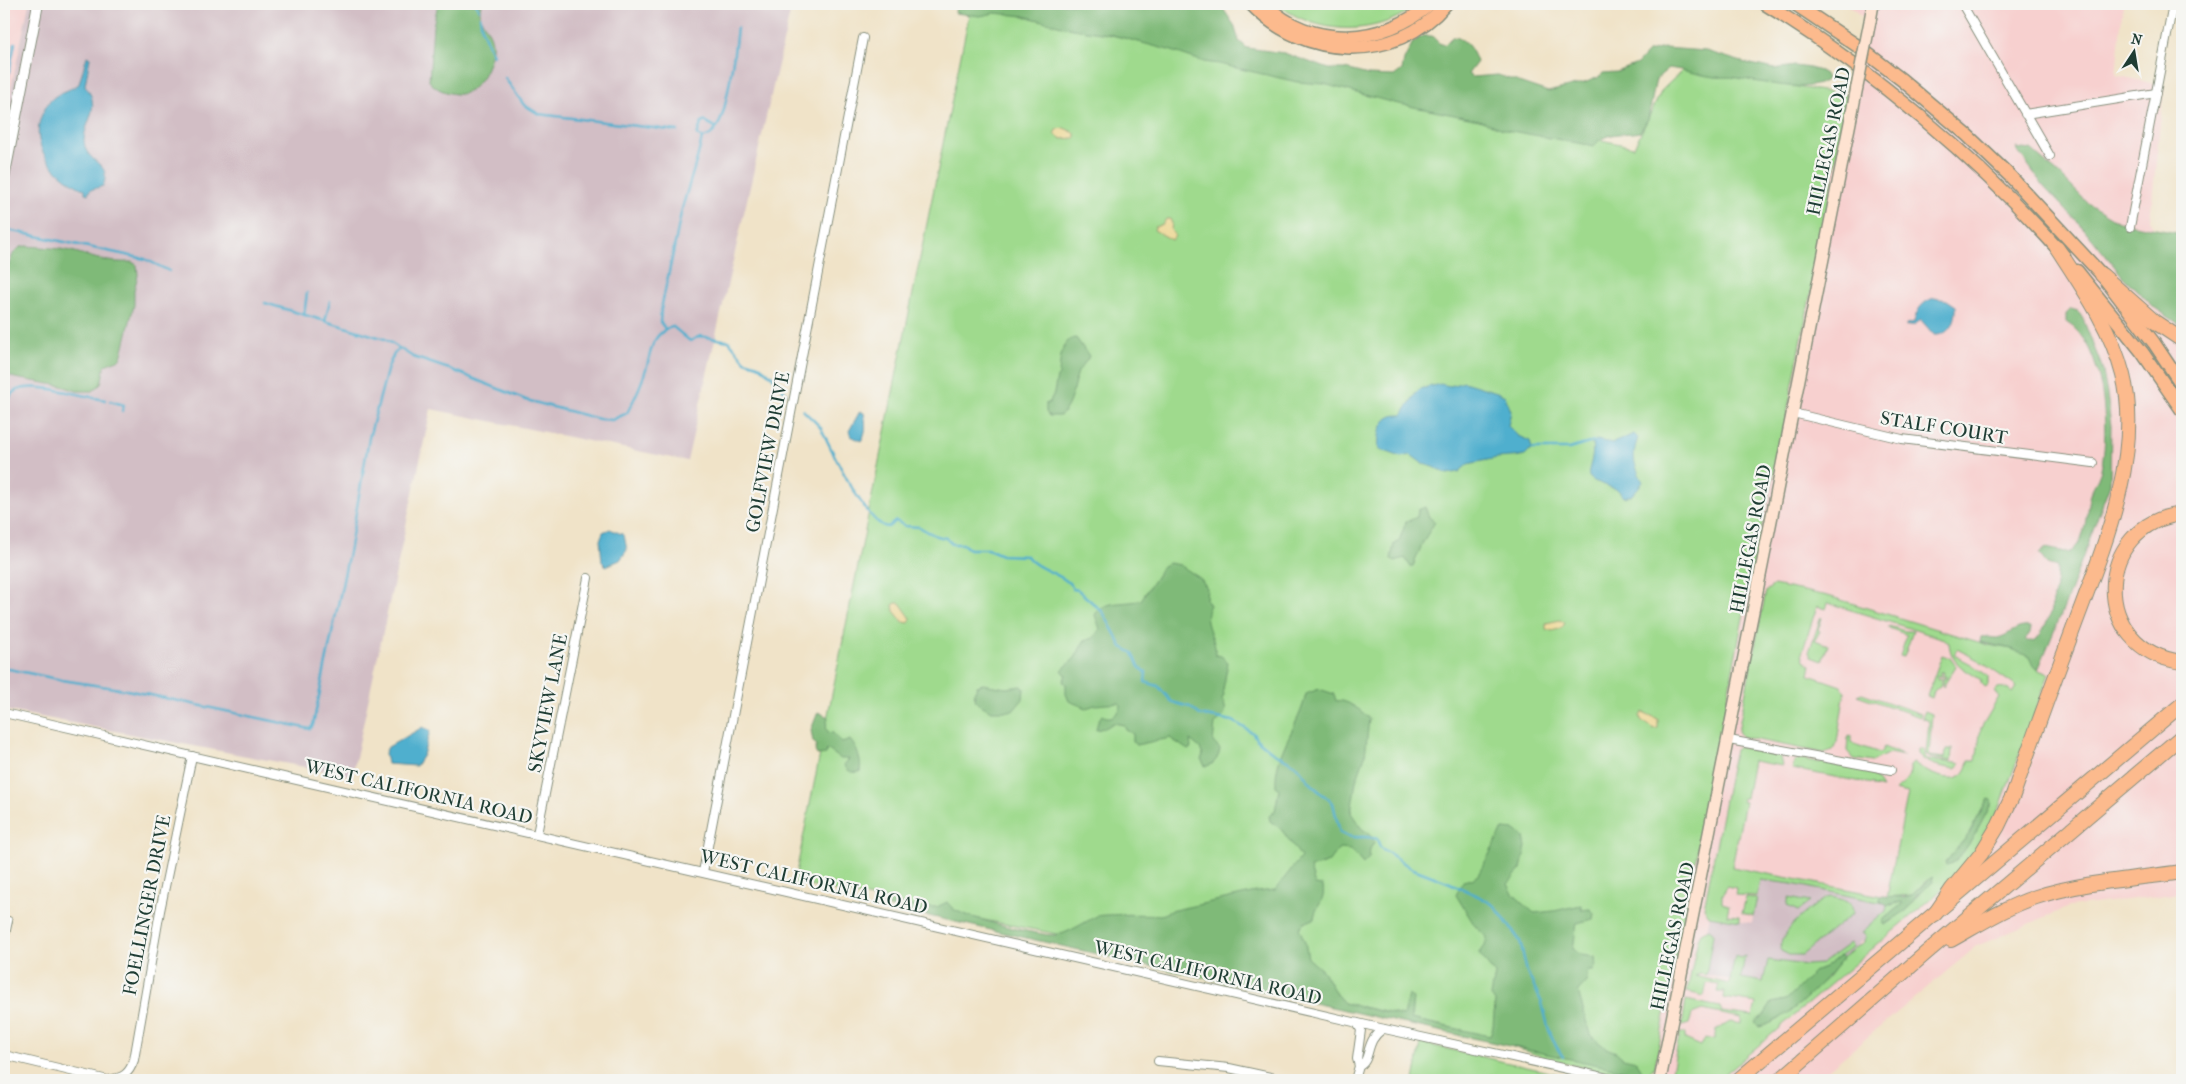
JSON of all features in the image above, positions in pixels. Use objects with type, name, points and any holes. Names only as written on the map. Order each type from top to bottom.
[{"type":"highway","points":[[1251,4],[1268,20],[1294,36],[1318,44],[1342,47],[1378,44],[1395,39],[1428,21],[1446,4]]},
{"type":"highway","points":[[1265,4],[1287,21],[1309,31],[1348,37],[1387,30],[1408,21],[1430,4]]},
{"type":"highway","points":[[1765,4],[1840,52],[1943,137],[1993,182],[2057,248],[2110,309],[2182,410]]},
{"type":"highway","points":[[1795,4],[1859,48],[1937,109],[2010,176],[2102,274],[2150,317],[2182,340]]},
{"type":"highway","points":[[1935,914],[1952,889],[1981,854],[1998,826],[2013,795],[2104,544],[2121,486],[2129,428],[2124,376],[2107,331],[2091,300],[2057,248]]},
{"type":"highway","points":[[2102,274],[2154,342],[2182,385]]},
{"type":"highway","points":[[2182,514],[2167,516],[2149,524],[2135,536],[2124,551],[2117,567],[2114,584],[2114,604],[2121,623],[2132,639],[2147,650],[2167,660],[2182,662]]},
{"type":"highway","points":[[1738,1080],[2182,704]]},
{"type":"highway","points":[[1780,1080],[1926,953],[2182,736]]},
{"type":"highway","points":[[1926,953],[1999,913],[2035,897],[2080,886],[2182,872]]},
{"type":"main road","name":"HILLEGAS ROAD","points":[[1660,1080],[1729,740],[1873,4]]},
{"type":"street","points":[[4,178],[38,4]]},
{"type":"street","points":[[1962,4],[2050,156]]},
{"type":"street","points":[[2130,227],[2173,4]]},
{"type":"street","name":"GOLFVIEW DRIVE","points":[[703,872],[862,38]]},
{"type":"street","points":[[2025,114],[2156,93]]},
{"type":"street","name":"STALF COURT","points":[[1793,414],[1902,438],[2093,463]]},
{"type":"street","name":"SKYVIEW LANE","points":[[537,834],[588,578]]},
{"type":"street","name":"WEST CALIFORNIA ROAD","points":[[4,712],[1383,1029],[1616,1080]]},
{"type":"street","points":[[1729,740],[1891,770]]},
{"type":"street","name":"FOELLINGER DRIVE","points":[[109,1080],[121,1078],[130,1072],[134,1060],[160,911],[192,756]]},
{"type":"street","points":[[4,939],[8,921]]},
{"type":"street","points":[[1355,1080],[1359,1066],[1357,1059],[1361,1030],[1357,1023]]},
{"type":"street","points":[[1359,1066],[1364,1064],[1367,1058],[1372,1038],[1383,1029]]},
{"type":"street","points":[[4,1055],[109,1080]]},
{"type":"street","points":[[1158,1061],[1229,1068],[1284,1080]]},
{"type":"shaded area","points":[[4,4],[29,4],[4,122]]},
{"type":"shaded area","points":[[29,4],[792,4],[687,461],[431,409],[352,776],[4,710],[4,122]]},
{"type":"shaded area","points":[[1846,4],[2123,4],[2116,75],[2164,86],[2150,220],[2182,302],[2182,893],[2069,907],[1977,946],[1816,1080],[1670,1080],[1655,1066],[1757,547],[1782,439],[1847,95],[1864,18]]},
{"type":"shaded area","points":[[1732,867],[1887,897],[1918,897],[1821,974],[1767,987],[1698,973],[1710,915],[1752,923],[1759,879]]},
{"type":"green space","points":[[438,4],[481,4],[480,16],[491,38],[492,50],[487,68],[477,84],[471,90],[464,93],[445,92],[429,81],[433,26]]},
{"type":"green space","points":[[956,4],[1220,4],[1234,25],[1239,41],[1247,48],[1284,53],[1329,69],[1345,69],[1368,75],[1394,76],[1402,70],[1404,60],[1413,42],[1422,36],[1432,36],[1444,45],[1452,37],[1465,42],[1475,57],[1477,62],[1468,74],[1472,77],[1498,75],[1548,92],[1584,83],[1599,77],[1603,73],[1617,72],[1637,64],[1648,52],[1664,48],[1706,51],[1774,69],[1795,66],[1810,68],[1825,74],[1827,79],[1820,84],[1798,87],[1734,77],[1714,77],[1669,68],[1656,79],[1648,119],[1640,132],[1615,134],[1603,138],[1594,146],[1506,130],[1479,120],[1394,103],[1324,84],[1297,82],[1204,62],[1172,51],[1109,34],[1073,29],[1024,16],[995,13],[980,16],[955,13]]},
{"type":"green space","points":[[1277,4],[1418,4],[1402,15],[1385,22],[1367,27],[1348,28],[1329,27],[1311,22],[1293,15]]},
{"type":"green space","points":[[971,5],[1634,147],[1662,90],[1684,69],[1847,95],[1830,196],[1782,439],[1757,547],[1655,1066],[1646,1076],[1635,1077],[1613,1074],[1555,1061],[1462,1030],[1410,1019],[1411,1016],[1403,1016],[1344,1003],[1339,998],[1118,946],[794,883]]},
{"type":"green space","points":[[2016,148],[2031,150],[2059,174],[2089,204],[2119,222],[2182,234],[2182,326],[2155,308],[2123,277],[2085,230],[2044,187]]},
{"type":"green space","points":[[20,247],[75,252],[103,260],[132,262],[137,265],[138,275],[134,290],[134,305],[122,354],[120,359],[105,365],[101,384],[93,391],[77,391],[62,386],[15,378],[4,373],[4,277],[13,254]]},
{"type":"green space","points":[[2071,309],[2078,311],[2083,319],[2102,367],[2111,426],[2110,484],[2065,605],[2038,670],[2033,666],[2029,657],[2012,649],[1980,642],[1981,637],[1997,638],[2021,627],[2031,627],[2030,633],[2025,640],[2033,641],[2040,635],[2054,599],[2057,567],[2047,564],[2039,554],[2046,548],[2069,553],[2075,548],[2084,529],[2090,494],[2101,470],[2105,434],[2102,390],[2097,368],[2089,349],[2079,333],[2066,322],[2066,314]]},
{"type":"green space","points":[[1076,338],[1089,356],[1078,372],[1070,401],[1064,411],[1060,416],[1049,416],[1046,412],[1046,403],[1049,403],[1054,393],[1062,352],[1067,342]]},
{"type":"green space","points":[[1425,507],[1429,517],[1435,522],[1424,540],[1413,566],[1410,566],[1405,558],[1395,561],[1391,559],[1394,544],[1399,541],[1406,522],[1417,517],[1418,510]]},
{"type":"green space","points":[[1169,563],[1180,565],[1201,579],[1207,588],[1206,599],[1210,605],[1207,618],[1214,643],[1215,655],[1221,656],[1228,662],[1222,699],[1225,713],[1215,724],[1213,742],[1220,749],[1216,760],[1208,766],[1205,766],[1201,759],[1203,756],[1200,748],[1190,740],[1191,748],[1188,750],[1170,738],[1136,745],[1133,741],[1133,734],[1126,730],[1124,725],[1113,723],[1096,730],[1102,715],[1112,717],[1119,711],[1121,705],[1119,703],[1095,705],[1086,708],[1069,701],[1066,694],[1066,684],[1063,682],[1066,675],[1062,670],[1075,658],[1084,641],[1093,638],[1100,629],[1095,615],[1099,610],[1115,603],[1141,600],[1163,566]]},
{"type":"green space","points":[[1774,585],[1828,596],[1988,645],[2012,649],[2029,657],[2036,669],[2049,674],[2000,807],[1982,842],[1951,882],[1718,1080],[1670,1080],[1680,1033],[1685,1033],[1685,1039],[1701,1046],[1705,1038],[1714,1040],[1716,1030],[1730,1022],[1741,1024],[1741,1018],[1702,1010],[1692,1014],[1689,1024],[1682,1026],[1686,1000],[1720,1007],[1722,1012],[1753,1016],[1756,1003],[1724,998],[1725,992],[1717,992],[1719,985],[1707,983],[1704,996],[1687,992],[1698,939],[1701,933],[1709,929],[1713,932],[1713,935],[1706,975],[1700,974],[1695,976],[1729,984],[1735,956],[1740,958],[1745,956],[1741,978],[1763,982],[1768,960],[1806,965],[1821,964],[1851,944],[1852,947],[1824,968],[1814,972],[1786,1000],[1772,1003],[1759,1027],[1778,1020],[1827,978],[1843,957],[1854,948],[1863,944],[1866,936],[1863,932],[1861,933],[1886,911],[1887,905],[1903,903],[1883,920],[1885,925],[1906,909],[1933,878],[1927,880],[1912,895],[1887,897],[1908,793],[1895,790],[1907,780],[1910,766],[1913,763],[1930,773],[1943,777],[1955,778],[1964,773],[1969,760],[1976,760],[1981,728],[1999,697],[1994,691],[2001,688],[2013,693],[2017,687],[1978,660],[1957,649],[1954,655],[1988,676],[1988,685],[1986,687],[1981,684],[1981,680],[1960,666],[1953,657],[1949,643],[1944,639],[1828,603],[1826,609],[1817,606],[1802,653],[1804,660],[1811,665],[1809,675],[1841,686],[1845,691],[1837,742],[1833,750],[1824,753],[1742,737],[1738,731],[1766,591]],"holes":[[[1988,799],[1991,804],[1964,850],[1952,863],[1945,863],[1969,834]]]},
{"type":"green space","points":[[1821,617],[1818,630],[1820,631],[1815,640],[1828,645],[1822,661],[1811,657],[1809,652]]},
{"type":"green space","points":[[1889,626],[1905,631],[1913,631],[1904,657],[1900,656],[1907,635],[1889,628]]},
{"type":"green space","points":[[1942,655],[1950,658],[1956,666],[1943,687],[1943,678],[1946,679],[1946,676],[1943,677],[1944,672],[1940,672],[1941,677],[1937,675],[1937,679],[1941,678],[1941,685],[1934,691],[1932,698],[1927,696]]},
{"type":"green space","points":[[983,684],[1006,688],[1022,686],[1024,688],[1023,699],[1013,711],[991,711],[976,702],[974,693],[977,686]]},
{"type":"green space","points":[[1319,689],[1334,694],[1336,701],[1344,702],[1359,709],[1369,719],[1365,756],[1356,781],[1351,813],[1362,829],[1371,834],[1374,842],[1370,849],[1369,858],[1363,864],[1351,850],[1339,849],[1329,862],[1310,868],[1315,885],[1323,886],[1324,892],[1314,919],[1304,923],[1299,928],[1305,942],[1308,958],[1323,971],[1336,994],[1344,1003],[1403,1016],[1408,995],[1413,998],[1411,1019],[1490,1036],[1493,1026],[1495,1002],[1491,996],[1495,974],[1479,954],[1485,946],[1487,937],[1475,926],[1456,895],[1463,881],[1478,875],[1503,829],[1515,830],[1524,837],[1526,847],[1521,869],[1508,884],[1513,894],[1534,913],[1581,905],[1581,910],[1590,909],[1594,913],[1593,919],[1577,923],[1573,949],[1581,955],[1595,957],[1596,964],[1593,971],[1588,971],[1586,982],[1578,991],[1590,1035],[1606,1048],[1616,1052],[1623,1058],[1636,1061],[1645,1075],[1411,1025],[876,904],[876,900],[889,899],[902,906],[937,907],[947,902],[955,910],[989,922],[1020,930],[1055,935],[1070,930],[1097,916],[1161,915],[1170,911],[1256,892],[1275,890],[1301,857],[1281,829],[1270,821],[1269,816],[1275,811],[1279,789],[1276,786],[1276,773],[1283,750],[1303,706],[1306,694]]},
{"type":"green space","points":[[1862,693],[1921,714],[1920,717],[1857,695]]},
{"type":"green space","points":[[1925,711],[1932,714],[1929,756],[1945,758],[1946,749],[1952,749],[1951,761],[1931,758],[1926,755],[1929,721],[1922,718]]},
{"type":"green space","points":[[818,712],[828,717],[826,727],[828,732],[833,733],[842,743],[850,740],[853,743],[860,759],[860,772],[849,771],[844,765],[849,759],[841,759],[827,749],[826,754],[817,755],[815,751],[817,745],[813,742],[811,730]]},
{"type":"green space","points":[[1851,736],[1851,743],[1880,753],[1884,747],[1904,756],[1889,753],[1872,762],[1854,759],[1847,751],[1848,737]]},
{"type":"green space","points":[[1739,747],[1775,753],[1780,757],[1782,766],[1753,761],[1746,798],[1743,798],[1742,801],[1745,802],[1732,867],[1882,896],[1880,901],[1883,903],[1792,884],[1760,880],[1757,896],[1735,895],[1736,888],[1726,886],[1724,894],[1722,894],[1722,903],[1729,905],[1727,915],[1740,916],[1740,921],[1709,916],[1704,908],[1733,758],[1735,750]]},
{"type":"green space","points":[[1918,749],[1924,750],[1924,756],[1927,760],[1957,763],[1960,764],[1959,767],[1956,769],[1930,763],[1918,754]]},
{"type":"green space","points":[[1801,759],[1866,771],[1875,777],[1882,788],[1873,786],[1873,784],[1792,769],[1795,761]]},
{"type":"green space","points":[[1988,799],[1991,800],[1991,804],[1966,849],[1959,857],[1946,865],[1945,863],[1969,834]]},
{"type":"green space","points":[[1932,877],[1933,882],[1917,895],[1907,910],[1884,925],[1883,920],[1903,903],[1888,905],[1880,901],[1882,896],[1904,897],[1912,895]]},
{"type":"green space","points":[[1746,897],[1757,898],[1753,916],[1742,913]]},
{"type":"green space","points":[[1830,897],[1849,903],[1853,913],[1802,955],[1789,955],[1781,951],[1781,944],[1790,928],[1815,905]]},
{"type":"green space","points":[[1789,898],[1810,902],[1798,911],[1787,906]]},
{"type":"green space","points":[[1841,955],[1843,958],[1826,978],[1794,1009],[1770,1023],[1759,1027],[1756,1024],[1755,1022],[1764,1015],[1772,1003],[1786,1000],[1814,972],[1824,968]]},
{"type":"green space","points":[[1421,1043],[1584,1080],[1508,1080],[1492,1075],[1486,1076],[1481,1080],[1414,1080]]},
{"type":"sand","points":[[1064,128],[1075,133],[1075,138],[1062,139],[1054,134],[1057,129]]},
{"type":"sand","points":[[1166,219],[1170,219],[1172,223],[1171,230],[1175,236],[1172,240],[1154,230],[1155,227],[1163,224]]},
{"type":"sand","points":[[900,603],[910,617],[909,623],[903,622],[894,611],[893,605]]},
{"type":"sand","points":[[1560,620],[1565,623],[1562,628],[1552,631],[1546,629],[1546,623]]},
{"type":"sand","points":[[1643,712],[1658,719],[1658,728],[1654,729],[1641,720],[1640,716]]},
{"type":"water","points":[[87,56],[90,58],[85,85],[93,105],[84,141],[88,153],[103,168],[105,173],[103,186],[90,190],[88,194],[85,193],[85,189],[61,175],[53,167],[41,148],[39,138],[41,116],[47,105],[54,97],[79,84]]},
{"type":"water","points":[[1934,298],[1947,300],[1956,306],[1954,322],[1948,330],[1940,335],[1934,335],[1921,320],[1914,325],[1906,326],[1906,324],[1914,322],[1918,310],[1923,304]]},
{"type":"water","points":[[1464,382],[1505,396],[1511,411],[1508,426],[1518,436],[1530,441],[1532,449],[1525,456],[1497,458],[1468,464],[1459,472],[1447,474],[1423,464],[1411,455],[1401,457],[1379,449],[1378,441],[1384,423],[1391,416],[1402,415],[1420,389],[1440,384],[1450,386]]},
{"type":"water","points":[[860,411],[864,413],[866,424],[861,441],[851,436],[849,431]]},
{"type":"water","points":[[1634,434],[1638,438],[1634,461],[1643,482],[1632,495],[1624,497],[1618,490],[1594,481],[1589,477],[1593,454],[1592,444],[1596,440],[1613,443]]},
{"type":"water","points":[[610,529],[624,535],[627,550],[620,560],[606,566],[602,562],[600,540],[603,532]]},
{"type":"water","points":[[423,727],[430,731],[423,755],[416,766],[387,764],[385,753],[388,747]]},
{"type":"waterway","points":[[476,4],[479,10]]},
{"type":"waterway","points":[[480,16],[482,30],[493,55]]},
{"type":"waterway","points":[[702,138],[713,133],[721,120],[730,80],[737,28]]},
{"type":"waterway","points":[[4,96],[15,43]]},
{"type":"waterway","points":[[505,78],[524,105],[539,114],[678,131]]},
{"type":"waterway","points":[[666,330],[660,322],[661,309],[681,213],[702,138],[697,135],[704,121],[717,128]]},
{"type":"waterway","points":[[8,230],[145,259],[169,271]]},
{"type":"waterway","points":[[304,315],[307,293]]},
{"type":"waterway","points":[[325,321],[330,301]]},
{"type":"waterway","points":[[265,303],[385,339],[413,357],[452,370],[526,400],[599,419],[612,420],[627,413],[642,380],[653,344],[660,334],[672,326],[690,341],[700,336],[729,341],[745,361],[758,365],[772,376],[786,393]]},
{"type":"waterway","points":[[4,668],[62,680],[127,690],[310,729],[313,725],[350,547],[369,438],[388,367],[395,352],[401,349]]},
{"type":"waterway","points":[[4,433],[7,404],[11,395],[18,390],[41,388],[71,392],[105,400]]},
{"type":"waterway","points":[[110,401],[124,405],[122,411]]},
{"type":"waterway","points":[[803,410],[820,427],[851,486],[871,515],[880,524],[888,527],[896,521],[905,526],[919,527],[936,536],[946,538],[952,544],[963,544],[969,549],[988,549],[1002,555],[1027,556],[1038,565],[1065,580],[1073,589],[1078,590],[1103,612],[1122,647],[1133,653],[1139,667],[1146,672],[1145,682],[1158,686],[1172,702],[1190,707],[1200,715],[1233,721],[1253,733],[1256,739],[1271,751],[1296,765],[1314,787],[1333,803],[1340,833],[1350,837],[1377,839],[1380,847],[1411,868],[1450,883],[1495,906],[1520,941],[1527,972],[1542,1003],[1549,1030],[1563,1057]]},
{"type":"waterway","points":[[1528,449],[1569,449],[1593,442]]}]
